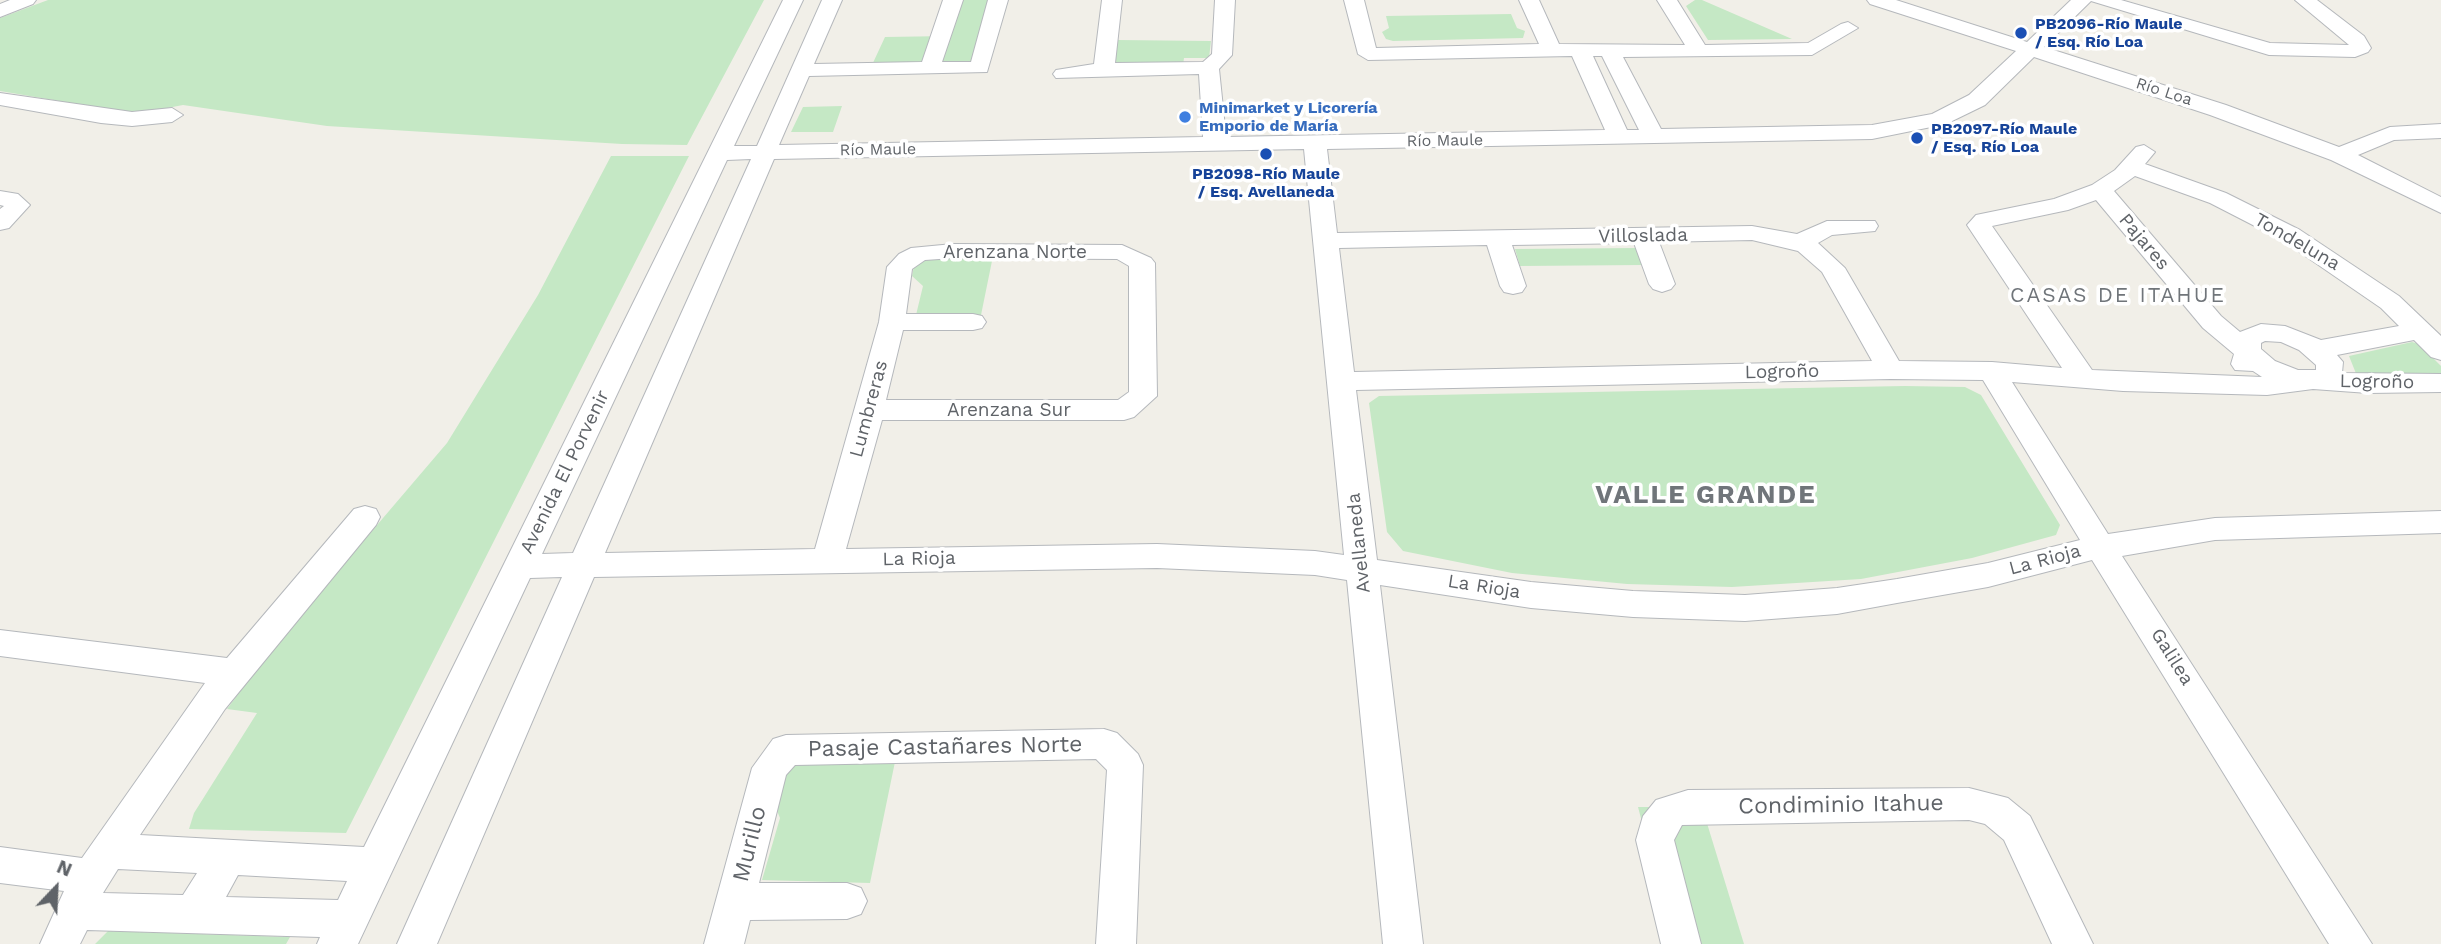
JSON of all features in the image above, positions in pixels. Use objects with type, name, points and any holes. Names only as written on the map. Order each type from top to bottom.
[{"type":"street","points":[[0,11],[26,0]]},
{"type":"street","name":"Avenida El Porvenir","points":[[343,931],[793,0]]},
{"type":"street","points":[[417,944],[832,0]]},
{"type":"street","points":[[930,68],[953,0]]},
{"type":"street","points":[[802,70],[980,68],[998,0]]},
{"type":"street","points":[[1104,69],[1112,0]]},
{"type":"street","points":[[1063,74],[1104,69],[1209,68],[1222,55],[1225,0]]},
{"type":"street","points":[[1354,0],[1368,54],[1812,49],[1847,28]]},
{"type":"street","points":[[1529,0],[1552,50]]},
{"type":"street","name":"Río Loa","points":[[1877,0],[2218,110],[2339,155],[2441,206]]},
{"type":"street","name":"Río Maule","points":[[719,153],[1846,134],[1918,125],[1953,114],[1977,100],[2033,50],[2082,0]]},
{"type":"street","points":[[2099,0],[2269,49],[2355,51],[2361,48],[2357,40],[2305,0]]},
{"type":"street","points":[[1673,2],[1697,51]]},
{"type":"street","points":[[1580,51],[1620,138]]},
{"type":"street","points":[[1610,52],[1654,137]]},
{"type":"street","points":[[1209,68],[1215,145]]},
{"type":"street","points":[[0,99],[122,118],[172,115]]},
{"type":"street","points":[[2339,155],[2390,134],[2441,131]]},
{"type":"street","name":"Avellaneda","points":[[1315,143],[1403,944]]},
{"type":"street","name":"Tondeluna","points":[[2100,190],[2138,159],[2291,235],[2357,277],[2390,302],[2441,351]]},
{"type":"street","points":[[2083,378],[1979,225],[1985,220],[2060,205],[2100,190]]},
{"type":"street","name":"Pajares","points":[[2100,190],[2212,322],[2248,352]]},
{"type":"street","points":[[0,198],[10,199],[18,205],[0,223]]},
{"type":"street","points":[[1799,243],[1827,228],[1866,226]]},
{"type":"street","name":"Villoslada","points":[[1326,241],[1765,234],[1799,243],[1821,256],[1832,268],[1891,370]]},
{"type":"street","points":[[1644,236],[1662,284]]},
{"type":"street","points":[[1497,238],[1513,286]]},
{"type":"street","name":"Arenzana Norte","points":[[908,258],[920,253],[953,251],[1122,252],[1142,263],[1143,396]]},
{"type":"street","name":"Lumbreras","points":[[827,561],[892,322],[900,267],[908,258]]},
{"type":"street","points":[[892,322],[973,322]]},
{"type":"street","name":"Logroño","points":[[2317,349],[2420,330]]},
{"type":"street","points":[[2222,383],[2243,372],[2248,352],[2247,339],[2261,332],[2284,334],[2317,349]]},
{"type":"street","name":"Logroño","points":[[1341,381],[1891,370],[1992,371],[2165,384],[2222,383],[2267,386],[2325,377],[2330,370],[2329,362],[2317,349]]},
{"type":"street","name":"Logroño","points":[[2248,352],[2265,368],[2281,375],[2368,384],[2441,383]]},
{"type":"street","name":"Galilea","points":[[1992,371],[2047,463],[2352,944]]},
{"type":"street","name":"Arenzana Sur","points":[[870,410],[1124,410],[1143,396]]},
{"type":"street","points":[[83,896],[232,673],[365,517]]},
{"type":"street","name":"La Rioja","points":[[520,566],[1157,556],[1315,563],[1531,595],[1633,604],[1745,608],[1837,601],[1988,575],[2102,546],[2215,530],[2441,522]]},
{"type":"street","points":[[0,643],[232,673]]},
{"type":"street","name":"Pasaje Castañares Norte","points":[[786,750],[1104,744],[1125,765],[1116,944]]},
{"type":"street","name":"Murillo","points":[[724,944],[770,768],[786,750]]},
{"type":"street","name":"Condiminio Itahue","points":[[1681,944],[1656,840],[1656,828],[1669,812],[1689,807],[1969,804],[1995,810],[2017,828],[2073,944]]},
{"type":"street","points":[[83,896],[228,857],[375,865]]},
{"type":"street","points":[[194,914],[228,857]]},
{"type":"street","points":[[0,865],[83,896],[194,914],[343,931]]},
{"type":"street","points":[[736,902],[847,901]]},
{"type":"green space","points":[[48,0],[764,0],[687,145],[622,144],[327,126],[183,105],[136,114],[0,91],[0,18]]},
{"type":"green space","points":[[960,0],[996,0],[981,56],[963,66],[872,65],[885,37],[949,36]]},
{"type":"green space","points":[[1695,0],[1702,0],[1792,39],[1708,40],[1686,6]]},
{"type":"green space","points":[[1511,14],[1517,28],[1525,31],[1523,38],[1393,41],[1386,39],[1382,32],[1389,28],[1386,16]]},
{"type":"green space","points":[[1117,40],[1211,41],[1209,58],[1184,58],[1183,65],[1123,65],[1112,60]]},
{"type":"green space","points":[[842,106],[833,132],[791,132],[803,107]]},
{"type":"green space","points":[[611,156],[689,156],[346,833],[189,829],[194,813],[257,713],[227,709],[273,647],[447,443],[538,295]]},
{"type":"green space","points":[[1636,248],[1643,265],[1520,266],[1515,249]]},
{"type":"green space","points":[[932,256],[993,256],[981,315],[916,315],[923,286],[912,276],[914,266]]},
{"type":"green space","points":[[2412,342],[2419,344],[2441,366],[2441,375],[2357,376],[2349,356]]},
{"type":"green space","points":[[1965,387],[1981,395],[2060,525],[2056,535],[1972,558],[1861,579],[1732,587],[1627,584],[1512,573],[1403,551],[1387,532],[1369,403],[1379,396]]},
{"type":"green space","points":[[808,757],[896,757],[870,883],[762,880],[780,818],[773,801],[782,775]]},
{"type":"green space","points":[[1638,807],[1702,807],[1744,944],[1674,944]]},
{"type":"green space","points":[[108,931],[290,937],[286,944],[95,944]]},
{"type":"place","name":"PB2096-Río Maule / Esq. Río Loa","points":[[2021,33]]},
{"type":"place","name":"Minimarket y Licorería Emporio de María","points":[[1185,117]]},
{"type":"place","name":"PB2097-Río Maule / Esq. Río Loa","points":[[1917,138]]},
{"type":"place","name":"PB2098-Río Maule / Esq. Avellaneda","points":[[1266,154]]},
{"type":"district","name":"CASAS DE ITAHUE","points":[[2118,296]]},
{"type":"district","name":"VALLE GRANDE","points":[[1706,495]]}]
